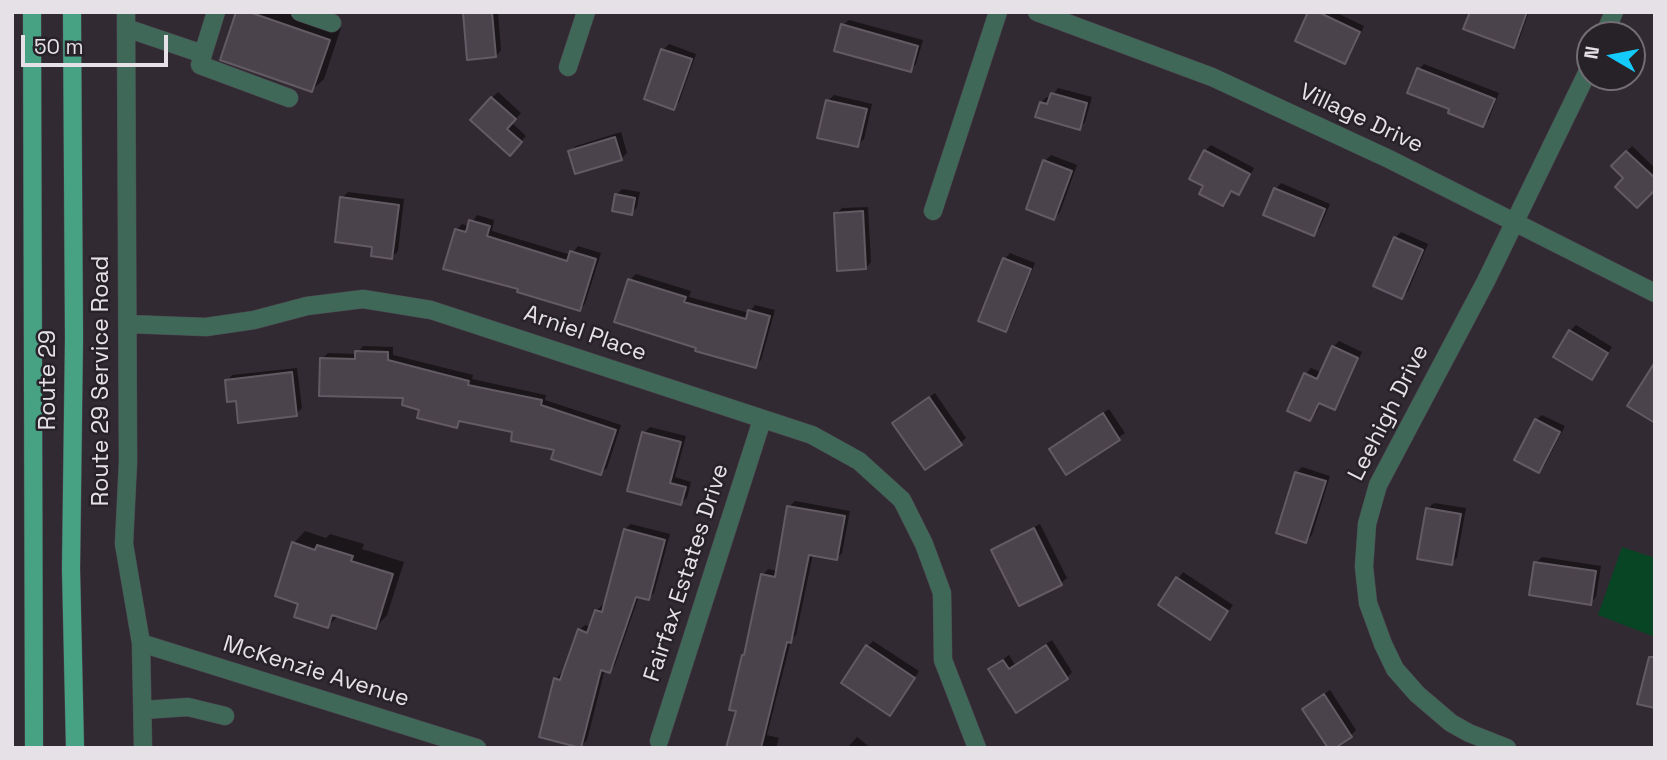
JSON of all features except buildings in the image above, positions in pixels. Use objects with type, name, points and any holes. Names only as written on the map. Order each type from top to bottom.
[{"type":"main road","name":"Route 29","points":[[32,12],[34,748]]},
{"type":"main road","name":"Route 29","points":[[72,12],[74,434],[71,569],[75,748]]},
{"type":"street","points":[[216,12],[200,65],[289,98]]},
{"type":"street","points":[[300,12],[332,23]]},
{"type":"street","points":[[568,67],[586,12]]},
{"type":"street","points":[[933,211],[998,12]]},
{"type":"street","name":"Village Drive","points":[[1037,12],[1212,77],[1389,159],[1655,293]]},
{"type":"street","points":[[126,20],[203,54]]},
{"type":"street","name":"Route 29 Service Road","points":[[126,20],[128,462],[124,544],[141,643],[143,748]]},
{"type":"street","name":"Leehigh Drive","points":[[1507,748],[1451,723],[1424,701],[1395,669],[1373,619],[1365,582],[1367,524],[1378,485],[1515,222],[1578,91]]},
{"type":"street","name":"Arniel Place","points":[[128,324],[206,327],[254,320],[306,306],[363,299],[431,310],[812,435],[859,461],[902,500],[924,544],[942,593],[943,660],[977,748]]},
{"type":"street","name":"Fairfax Estates Drive","points":[[659,741],[762,420]]},
{"type":"street","name":"McKenzie Avenue","points":[[141,643],[477,748]]},
{"type":"street","points":[[144,710],[188,707],[225,716]]},
{"type":"green space","points":[[1622,547],[1655,558],[1655,637],[1598,615]]}]
